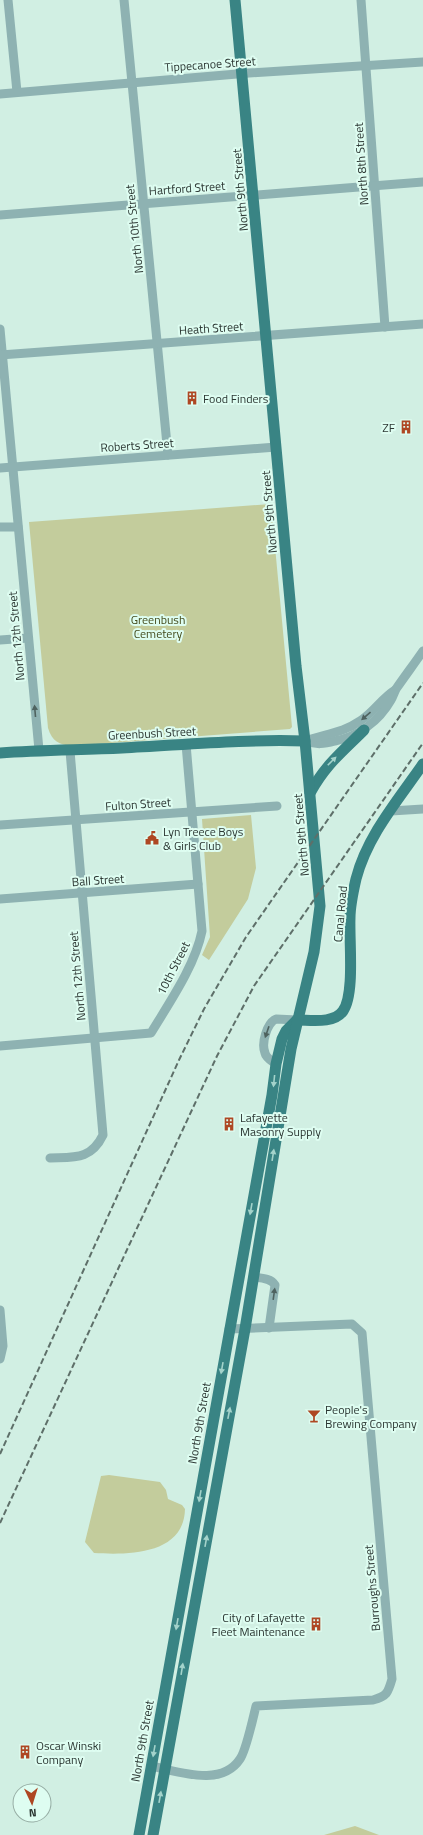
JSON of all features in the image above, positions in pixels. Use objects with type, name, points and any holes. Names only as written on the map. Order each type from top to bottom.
[{"type":"main road","name":"North 9th Street","points":[[153,1835],[245,1329],[290,1049],[314,952],[320,906],[305,741],[296,666],[243,74],[235,0]]},
{"type":"main road","points":[[310,793],[319,776],[328,764],[364,730]]},
{"type":"main road","name":"Greenbush Street","points":[[0,753],[39,750],[70,751],[186,744],[305,741]]},
{"type":"main road","name":"Canal Road","points":[[297,1020],[325,1020],[335,1017],[342,1012],[347,1003],[350,983],[350,918],[356,880],[369,846],[423,764]]},
{"type":"main road","name":"North 9th Street","points":[[138,1835],[272,1095],[276,1064],[286,1031],[297,1020]]},
{"type":"street","points":[[8,0],[17,92]]},
{"type":"street","name":"North 10th Street","points":[[124,0],[168,455]]},
{"type":"street","name":"North 8th Street","points":[[361,0],[385,327]]},
{"type":"street","name":"Tippecanoe Street","points":[[0,94],[132,82],[423,62]]},
{"type":"street","name":"Hartford Street","points":[[0,215],[423,182]]},
{"type":"street","name":"Heath Street","points":[[1,355],[423,324]]},
{"type":"street","name":"North 12th Street","points":[[0,329],[1,355],[13,467],[39,750]]},
{"type":"street","name":"Roberts Street","points":[[0,468],[276,447]]},
{"type":"street","points":[[0,528],[18,526]]},
{"type":"street","points":[[0,640],[28,638]]},
{"type":"street","points":[[305,741],[316,744],[326,743],[342,740],[364,730],[379,716],[391,700],[395,690],[423,651]]},
{"type":"street","points":[[305,741],[349,728],[362,720],[377,707],[385,696],[395,690]]},
{"type":"street","points":[[186,744],[198,884]]},
{"type":"street","name":"North 12th Street","points":[[50,1158],[82,1156],[90,1153],[98,1145],[103,1135],[70,751]]},
{"type":"street","name":"Fulton Street","points":[[0,825],[278,806]]},
{"type":"street","points":[[392,811],[423,809]]},
{"type":"street","name":"Ball Street","points":[[0,899],[198,884]]},
{"type":"street","name":"10th Street","points":[[95,1039],[151,1034],[200,945],[202,931],[198,884]]},
{"type":"street","points":[[276,1064],[267,1057],[264,1048],[269,1026],[276,1019],[297,1020]]},
{"type":"street","points":[[0,1046],[95,1039]]},
{"type":"street","points":[[253,1277],[269,1280],[275,1285],[269,1328]]},
{"type":"street","points":[[0,1310],[3,1346],[0,1359]]},
{"type":"street","name":"Burroughs Street","points":[[151,1766],[203,1776],[217,1775],[227,1772],[240,1759],[256,1706],[373,1700],[383,1697],[389,1691],[392,1679],[362,1333],[352,1324],[229,1329]]},
{"type":"green space","name":"Greenbush Cemetery","points":[[271,504],[292,727],[290,729],[72,746],[63,745],[57,742],[48,728],[29,522]]},
{"type":"green space","points":[[251,815],[256,868],[248,899],[209,960],[202,955],[210,937],[202,819]]},
{"type":"green space","points":[[109,1475],[160,1482],[166,1490],[168,1499],[182,1505],[185,1509],[182,1524],[175,1536],[165,1544],[152,1549],[137,1552],[108,1554],[94,1553],[85,1542],[101,1476]]},
{"type":"green space","points":[[355,1826],[379,1835],[324,1835]]},
{"type":"railway","points":[[0,1454],[179,1060],[204,1009],[246,937],[423,683]]},
{"type":"railway","points":[[0,1523],[217,1056],[254,986],[423,743]]},
{"type":"place","name":"Food Finders","points":[[192,398]]},
{"type":"place","name":"ZF","points":[[406,427]]},
{"type":"place","name":"Lyn Treece Boys & Girls Club","points":[[152,838]]},
{"type":"place","name":"Lafayette Masonry Supply","points":[[229,1124]]},
{"type":"place","name":"People's Brewing Company","points":[[314,1416]]},
{"type":"place","name":"City of Lafayette Fleet Maintenance","points":[[316,1624]]},
{"type":"place","name":"Oscar Winski Company","points":[[25,1752]]}]
